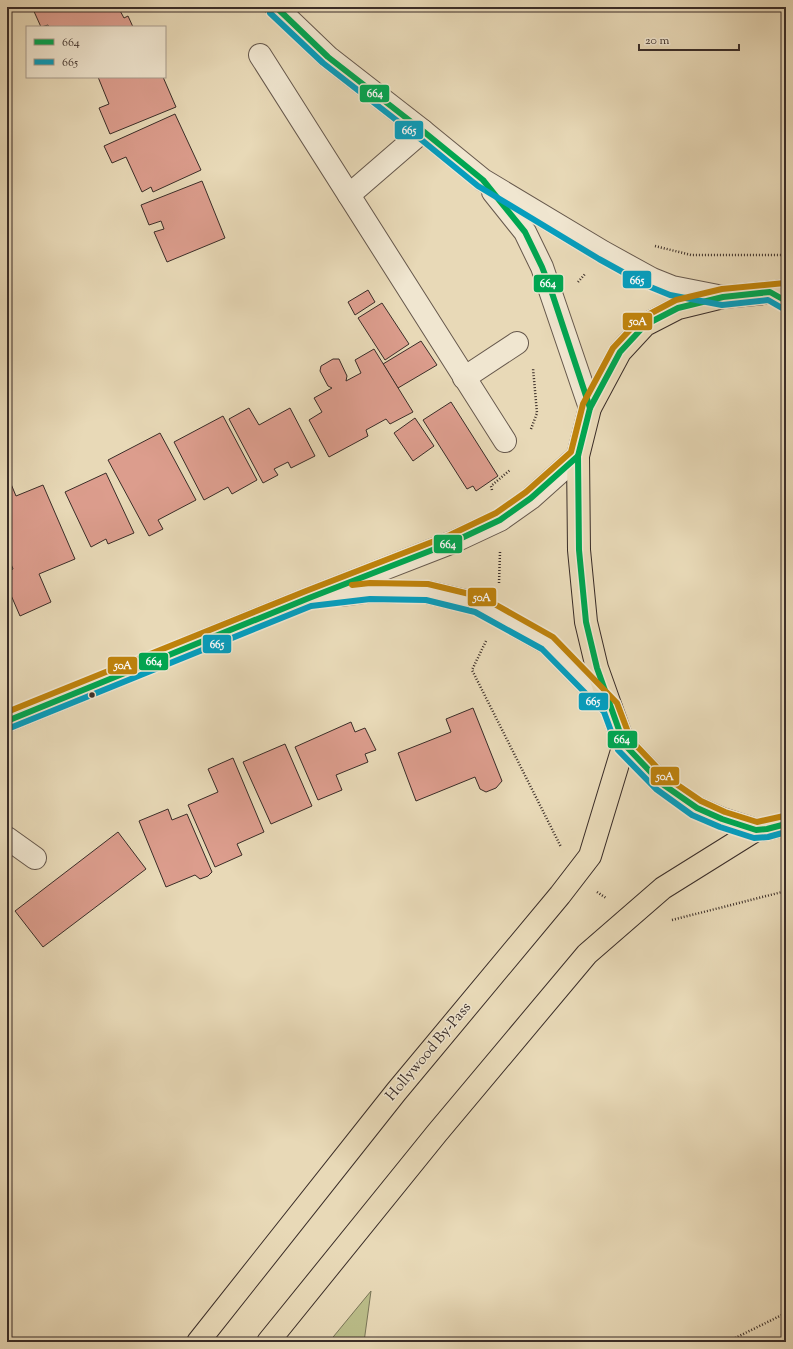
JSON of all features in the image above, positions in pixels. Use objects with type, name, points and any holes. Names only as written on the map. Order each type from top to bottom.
[{"type":"highway","points":[[774,829],[722,819],[697,808],[661,782],[624,744],[597,668],[586,622],[579,550],[578,456],[590,408],[620,352],[645,325],[678,308],[723,297],[781,295]]},
{"type":"highway","name":"Hollywood By-Pass","points":[[198,1342],[396,1092],[590,856],[624,744]]},
{"type":"highway","points":[[268,1342],[437,1133],[587,954],[663,888],[774,829]]},
{"type":"street","points":[[276,7],[328,57],[483,180],[603,252],[652,279],[672,287],[723,297]]},
{"type":"street","points":[[260,55],[504,441]]},
{"type":"street","points":[[349,195],[423,131]]},
{"type":"street","points":[[483,180],[525,232],[542,267],[590,408]]},
{"type":"street","points":[[464,378],[517,343]]},
{"type":"street","points":[[7,721],[309,598],[453,542],[500,520],[531,498],[578,456]]},
{"type":"street","points":[[309,598],[370,591],[427,592],[478,604],[547,643],[612,708]]},
{"type":"street","points":[[7,838],[35,858]]},
{"type":"path","points":[[654,245],[691,255],[786,255]]},
{"type":"path","points":[[557,308],[603,252]]},
{"type":"path","points":[[529,435],[537,413],[532,362]]},
{"type":"path","points":[[504,441],[518,463],[491,486],[500,520],[498,615],[472,670],[575,875],[644,927],[786,890]]},
{"type":"path","points":[[727,1342],[786,1313]]},
{"type":"green space","points":[[371,1291],[364,1342],[329,1342]]},
{"type":"building","points":[[32,7],[118,7],[124,18],[128,16],[133,26],[48,25],[41,26]]},
{"type":"building","points":[[98,78],[163,78],[176,107],[110,134],[99,108],[109,104]]},
{"type":"building","points":[[175,114],[201,170],[153,192],[151,187],[142,192],[126,157],[112,163],[104,146]]},
{"type":"building","points":[[202,181],[225,238],[167,262],[154,232],[164,229],[161,221],[149,225],[141,205]]},
{"type":"building","points":[[368,290],[375,302],[355,315],[348,302]]},
{"type":"building","points":[[382,303],[409,344],[385,360],[358,318]]},
{"type":"building","points":[[421,341],[437,365],[398,388],[383,364]]},
{"type":"building","points":[[374,349],[413,412],[390,424],[386,419],[366,430],[368,436],[329,457],[309,420],[322,412],[314,398],[332,388],[328,386],[320,371],[321,366],[333,359],[339,359],[347,376],[346,381],[361,373],[355,360]]},
{"type":"building","points":[[451,402],[498,476],[476,491],[473,486],[467,489],[423,420]]},
{"type":"building","points":[[249,408],[259,425],[290,408],[315,456],[291,468],[288,462],[274,469],[278,475],[263,483],[229,419]]},
{"type":"building","points":[[223,416],[257,480],[232,494],[228,487],[204,500],[174,442]]},
{"type":"building","points":[[415,418],[434,446],[413,461],[394,433]]},
{"type":"building","points":[[160,433],[196,500],[158,520],[163,529],[149,536],[108,460]]},
{"type":"building","points":[[106,473],[134,533],[108,544],[106,539],[91,547],[65,492]]},
{"type":"building","points":[[11,484],[16,496],[43,485],[75,559],[39,574],[51,602],[20,616],[7,586],[7,572],[13,569],[7,554],[7,485]]},
{"type":"building","points":[[473,708],[502,781],[496,788],[486,792],[480,789],[475,777],[416,801],[398,753],[451,732],[446,719]]},
{"type":"building","points":[[351,722],[355,732],[365,728],[376,750],[365,754],[368,762],[336,775],[342,790],[318,800],[295,747]]},
{"type":"building","points":[[285,744],[312,806],[271,824],[243,762]]},
{"type":"building","points":[[233,758],[264,832],[237,844],[242,855],[215,867],[188,805],[218,792],[208,769]]},
{"type":"building","points":[[168,809],[172,820],[187,814],[212,872],[208,876],[200,879],[195,875],[166,887],[139,821]]},
{"type":"building","points":[[118,832],[146,869],[43,947],[15,911]]},
{"type":"transit line","name":"664","points":[[276,7],[328,57],[483,180],[525,232],[551,290],[590,408]]},
{"type":"transit line","name":"665","points":[[270,13],[323,63],[478,186],[599,259],[648,286],[670,295],[722,305],[768,300],[782,308]]},
{"type":"transit line","name":"50A","points":[[7,712],[306,591],[450,535],[496,513],[526,492],[571,452],[583,404],[613,348],[640,319],[676,300],[722,289],[785,283]]},
{"type":"transit line","name":"664","points":[[786,301],[770,292],[723,297],[678,308],[645,325],[620,352],[590,408],[578,456],[579,550],[586,622],[597,668],[624,744],[661,783],[697,808],[722,819],[756,830],[786,824]]},
{"type":"transit line","name":"664","points":[[7,721],[309,598],[453,542],[500,520],[531,498],[578,456]]},
{"type":"transit line","name":"50A","points":[[352,585],[370,583],[428,584],[482,597],[553,637],[617,703],[631,740],[666,777],[701,801],[725,812],[757,822],[784,816]]},
{"type":"transit line","name":"665","points":[[10,728],[311,606],[370,599],[426,600],[475,612],[542,649],[604,712],[618,750],[656,789],[692,815],[720,827],[754,838],[768,837],[786,832]]}]
